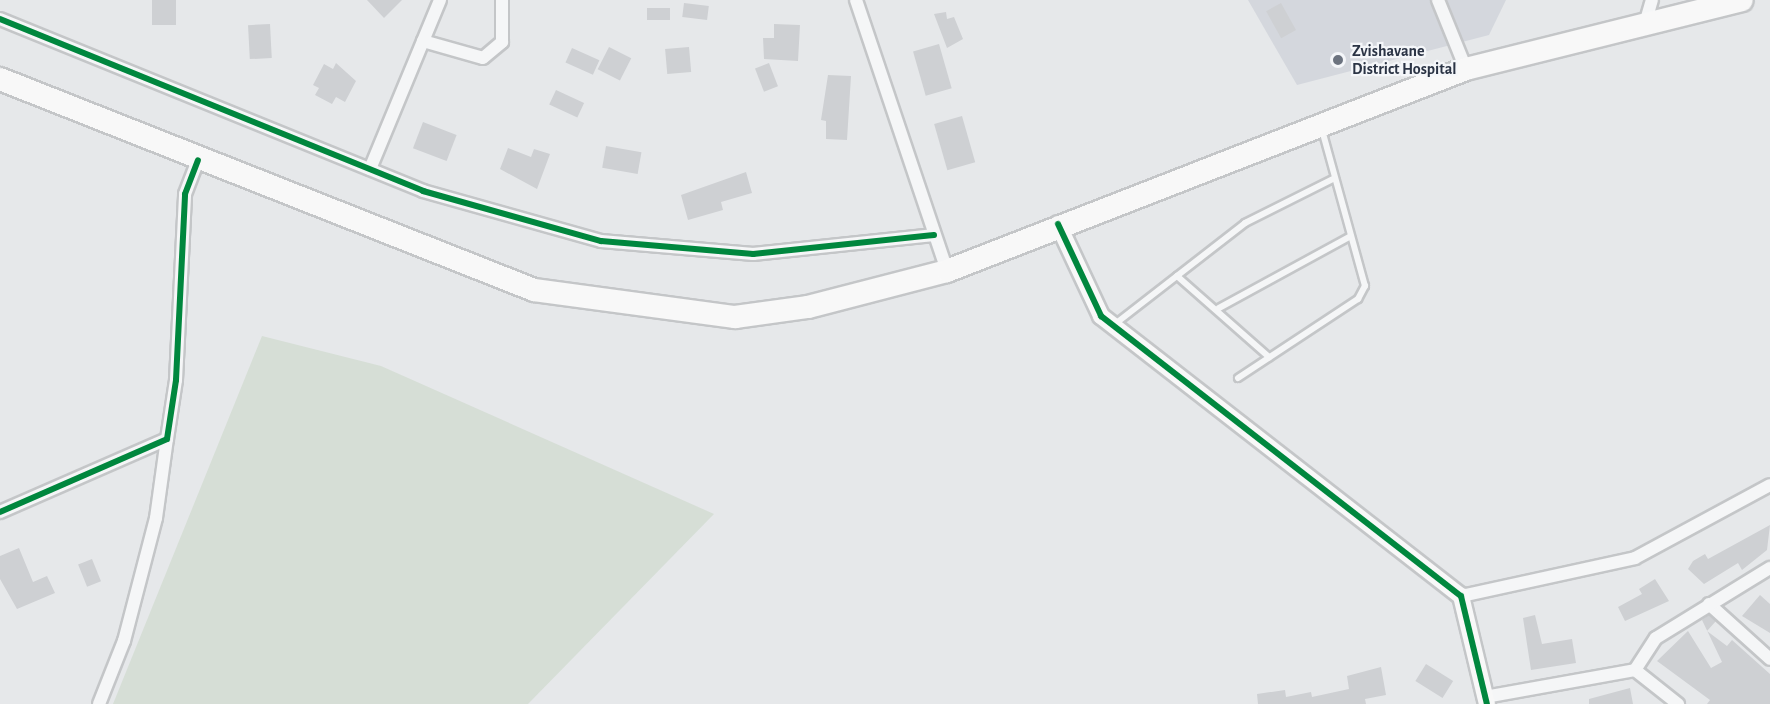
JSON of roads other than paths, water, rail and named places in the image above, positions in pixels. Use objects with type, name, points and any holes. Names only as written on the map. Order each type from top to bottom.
[{"type":"highway","points":[[0,79],[198,160],[534,290],[661,310],[735,317],[808,307],[946,271],[1058,224],[1466,69],[1742,0]]},
{"type":"street","points":[[370,169],[440,0]]},
{"type":"street","points":[[423,41],[483,58],[502,42],[502,0]]},
{"type":"street","points":[[856,0],[946,271]]},
{"type":"street","points":[[1438,0],[1466,69]]},
{"type":"street","points":[[1645,24],[1652,0]]},
{"type":"street","points":[[0,19],[423,191],[601,241],[753,254],[934,234]]},
{"type":"street","points":[[99,704],[124,641],[156,518],[176,380],[185,194],[198,160]]},
{"type":"street","points":[[1058,224],[1092,303],[1113,326],[1461,596],[1486,700],[1635,670],[1656,638],[1770,568]]},
{"type":"street","points":[[0,512],[167,439]]},
{"type":"street","points":[[1461,596],[1635,558],[1770,485]]},
{"type":"street","points":[[1709,604],[1770,658]]},
{"type":"street","points":[[1635,670],[1678,704]]},
{"type":"lane","points":[[1238,378],[1358,299],[1365,286],[1333,179],[1321,124]]},
{"type":"lane","points":[[1113,326],[1245,223],[1333,179]]},
{"type":"lane","points":[[1219,308],[1351,236]]},
{"type":"lane","points":[[1177,276],[1219,308],[1269,357]]},
{"type":"place","name":"Zvishavane District Hospital","points":[[1338,60]]}]
